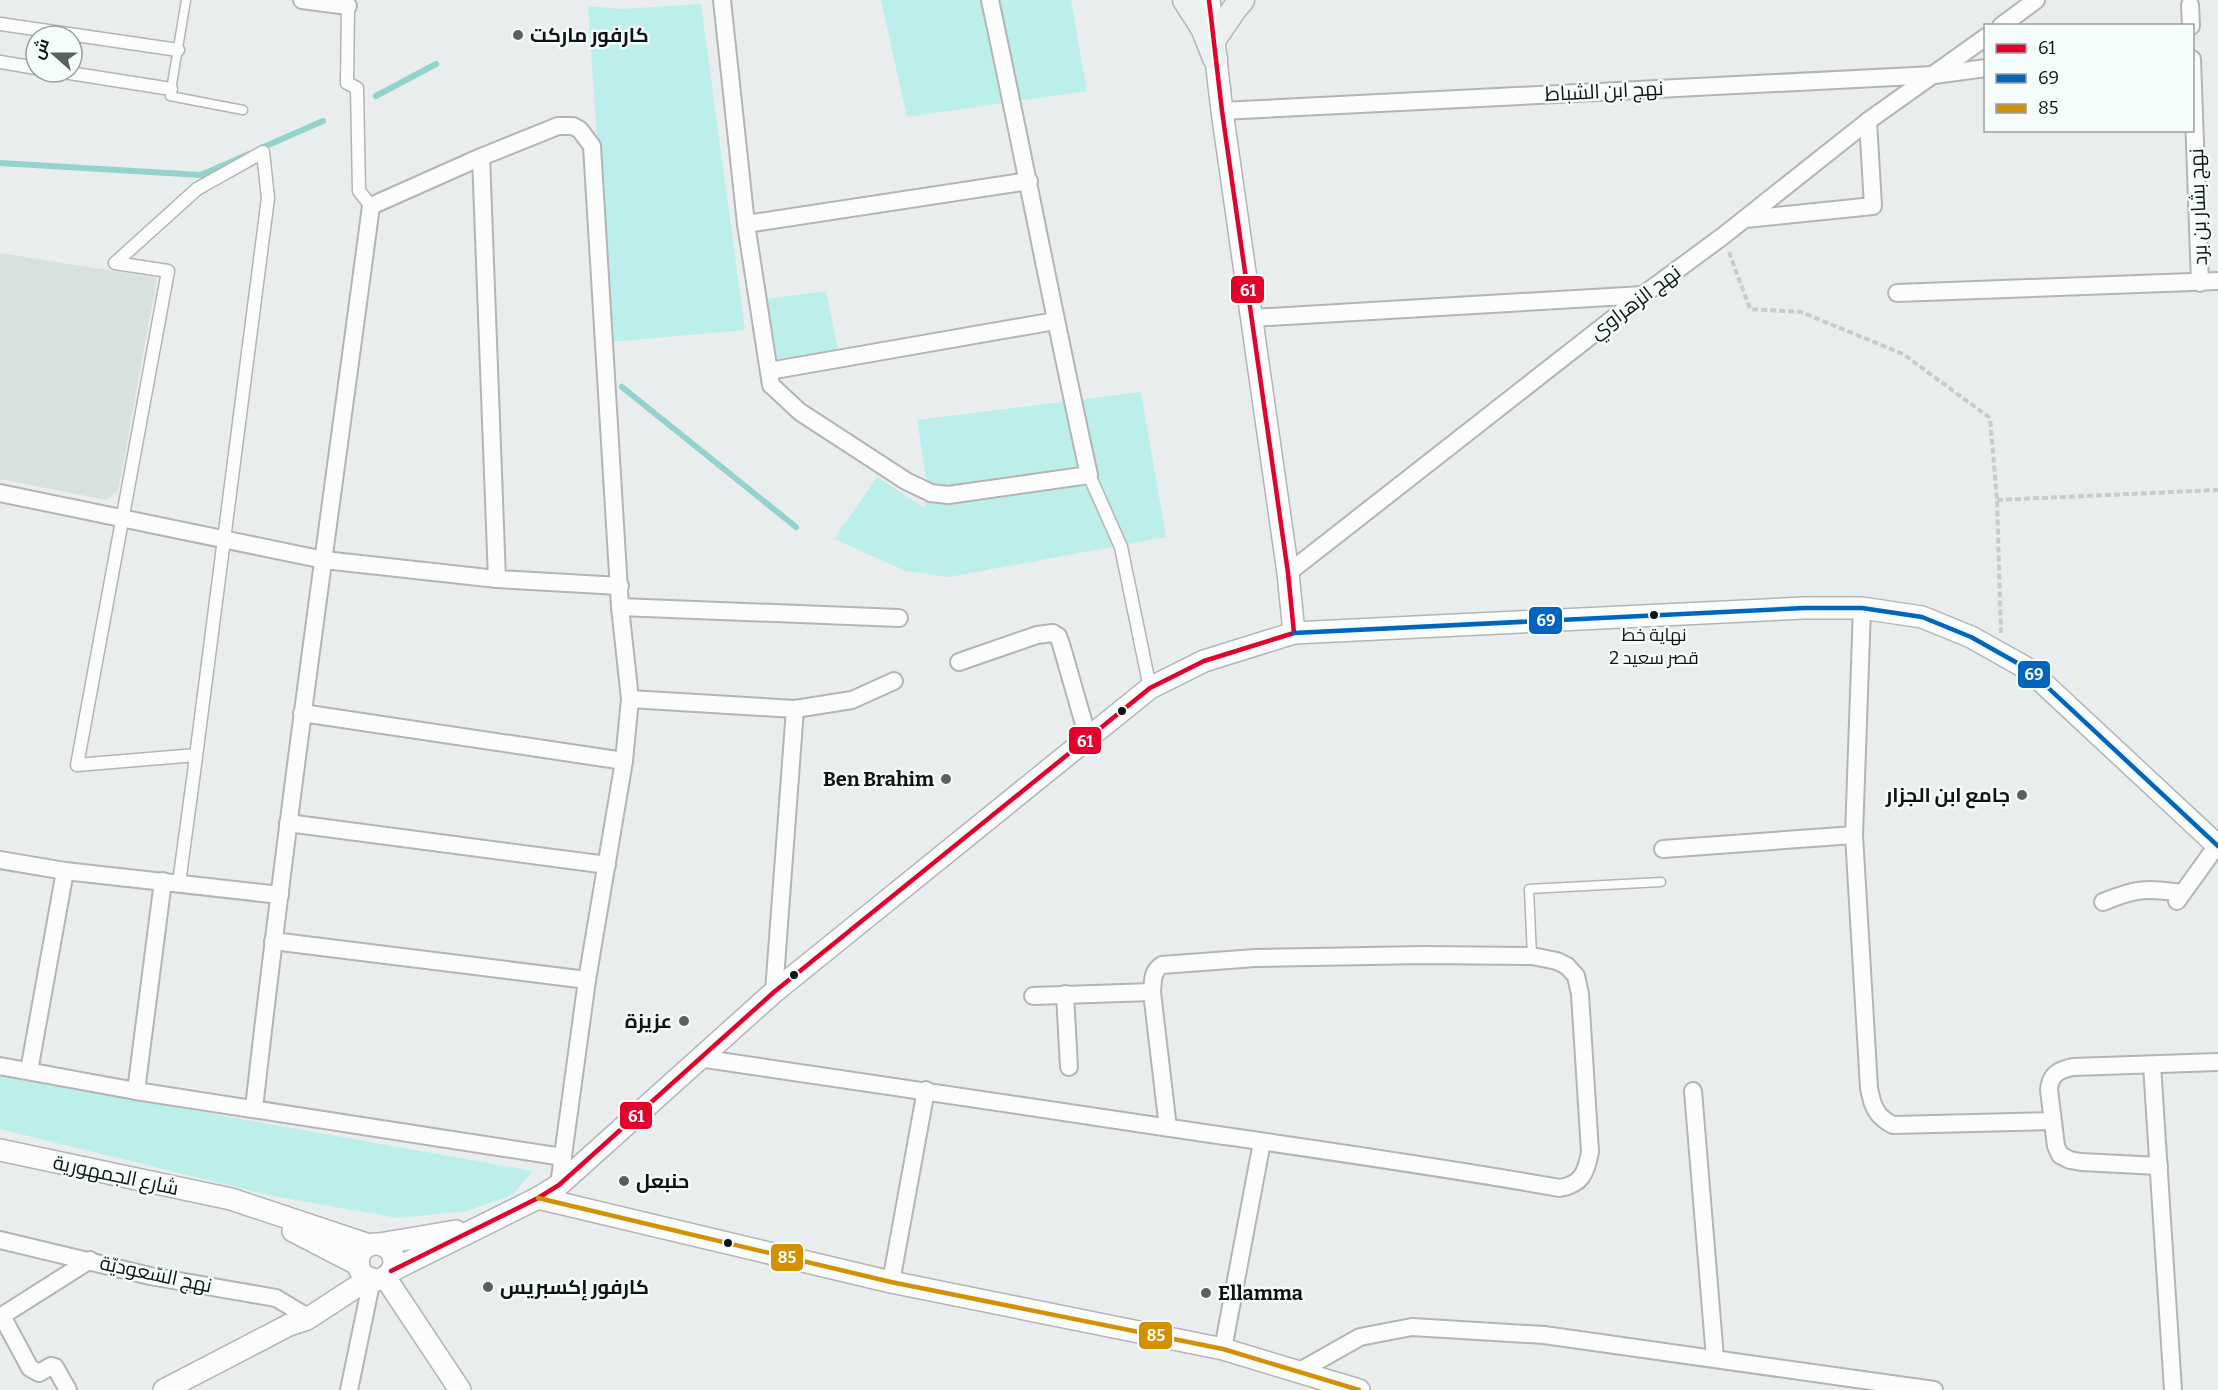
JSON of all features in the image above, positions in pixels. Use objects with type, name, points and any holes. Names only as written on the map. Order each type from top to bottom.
[{"type":"main road","points":[[1185,0],[1215,49]]},
{"type":"main road","points":[[1215,49],[1234,8],[1242,0]]},
{"type":"street","points":[[254,1108],[302,713],[371,206],[359,190],[357,88],[346,83],[348,6],[302,0]]},
{"type":"street","points":[[722,0],[746,224],[771,385],[800,412],[906,481],[931,493],[948,495],[1089,475]]},
{"type":"street","points":[[990,0],[1029,181],[1055,321],[1089,475],[1121,547],[1150,688]]},
{"type":"street","points":[[1209,0],[1222,111],[1288,573],[1294,633]]},
{"type":"street","points":[[2004,24],[2036,0]]},
{"type":"street","points":[[2190,5],[2191,24]]},
{"type":"street","points":[[0,24],[178,50]]},
{"type":"street","name":"نهج الزهراوي","points":[[1288,573],[1868,121],[1984,38]]},
{"type":"street","points":[[0,62],[24,66]]},
{"type":"street","name":"نهج ابن الشباط","points":[[1222,111],[1934,75],[1984,68]]},
{"type":"street","points":[[84,75],[171,89]]},
{"type":"street","name":"نهج بشار بن برد","points":[[2194,91],[2200,283]]},
{"type":"street","points":[[1745,219],[1873,206],[1868,121]]},
{"type":"street","points":[[371,206],[481,157],[565,125],[580,130],[592,146],[620,607],[630,699],[624,760],[587,980],[559,1185]]},
{"type":"street","points":[[136,1090],[171,882],[196,754],[225,540],[268,198],[263,152],[197,189],[115,263],[168,271],[77,765],[196,754]]},
{"type":"street","points":[[481,157],[497,579]]},
{"type":"street","points":[[746,224],[1029,181]]},
{"type":"street","points":[[1896,293],[2218,282]]},
{"type":"street","points":[[1252,318],[1643,295]]},
{"type":"street","points":[[769,371],[1055,321]]},
{"type":"street","points":[[0,493],[324,560],[497,579],[620,586]]},
{"type":"street","points":[[620,607],[899,618]]},
{"type":"street","points":[[373,1273],[477,1227],[538,1198],[559,1185],[774,992],[1150,688],[1204,661],[1294,633],[1804,608],[1862,608],[1922,617],[1971,637],[2028,669],[2218,845],[2179,897],[2146,889],[2126,893],[2103,902]]},
{"type":"street","points":[[1862,608],[1854,835],[1871,1102],[1876,1113],[1893,1125],[2052,1121]]},
{"type":"street","points":[[959,662],[1037,635],[1053,633],[1058,636],[1061,644],[1089,738]]},
{"type":"street","points":[[630,699],[795,709],[852,700],[894,681]]},
{"type":"street","points":[[774,992],[795,709]]},
{"type":"street","points":[[302,713],[624,760]]},
{"type":"street","points":[[288,823],[607,865]]},
{"type":"street","points":[[1663,849],[1854,835]]},
{"type":"street","points":[[0,860],[65,871],[279,895]]},
{"type":"street","points":[[29,1071],[65,871]]},
{"type":"street","points":[[273,941],[587,980]]},
{"type":"street","points":[[699,1058],[926,1090],[1168,1128],[1560,1188],[1573,1186],[1587,1168],[1590,1152],[1580,994],[1576,976],[1567,966],[1557,961],[1532,956],[1424,955],[1266,958],[1162,965],[1154,975],[1152,992],[1168,1128]]},
{"type":"street","points":[[1034,996],[1152,992]]},
{"type":"street","points":[[1065,994],[1069,1067]]},
{"type":"street","points":[[2159,1166],[2070,1160],[2060,1155],[2056,1146],[2052,1121],[2050,1082],[2061,1070],[2073,1067],[2218,1062]]},
{"type":"street","points":[[2152,1065],[2173,1390]]},
{"type":"street","points":[[0,1066],[136,1090],[563,1157]]},
{"type":"street","points":[[891,1282],[926,1090]]},
{"type":"street","points":[[1693,1091],[1715,1358]]},
{"type":"street","points":[[1223,1350],[1262,1142]]},
{"type":"street","name":"شارع الجمهورية","points":[[0,1150],[231,1199],[374,1245]]},
{"type":"street","points":[[538,1198],[891,1282],[1223,1350],[1359,1390]]},
{"type":"street","name":"شارع الجمهورية","points":[[231,1199],[373,1273]]},
{"type":"street","points":[[460,1390],[360,1254],[374,1245],[477,1227]]},
{"type":"street","name":"نهج السّعوديّة","points":[[0,1240],[150,1276],[276,1298],[299,1319]]},
{"type":"street","points":[[164,1390],[299,1319],[394,1260],[389,1250],[374,1245]]},
{"type":"street","points":[[68,1390],[55,1366],[39,1373],[30,1368],[1,1316],[90,1260]]},
{"type":"street","points":[[349,1390],[373,1273]]},
{"type":"street","points":[[1298,1372],[1360,1336],[1412,1327],[1544,1335],[1934,1390]]},
{"type":"lane","points":[[186,0],[170,96],[243,110]]},
{"type":"lane","points":[[1532,956],[1529,888],[1661,882]]},
{"type":"path","points":[[1723,236],[1750,309],[1801,312],[1903,354],[1990,418],[1997,500],[2002,655]]},
{"type":"path","points":[[1997,500],[2218,490]]},
{"type":"shaded area","points":[[881,0],[1071,0],[1087,91],[907,117]]},
{"type":"shaded area","points":[[701,4],[745,330],[611,342],[588,6],[621,9]]},
{"type":"shaded area","points":[[0,253],[157,278],[118,491],[106,500],[0,479]]},
{"type":"shaded area","points":[[826,291],[838,350],[777,359],[767,299]]},
{"type":"shaded area","points":[[1141,392],[1166,537],[949,577],[906,571],[834,539],[877,477],[925,508],[926,478],[917,420]]},
{"type":"shaded area","points":[[0,1076],[533,1171],[512,1195],[467,1211],[397,1218],[268,1195],[0,1129]]},
{"type":"waterway","points":[[376,96],[436,64]]},
{"type":"waterway","points":[[259,149],[323,121]]},
{"type":"waterway","points":[[0,163],[201,175],[249,154]]},
{"type":"waterway","points":[[622,387],[796,527]]},
{"type":"transit line","name":"61","points":[[391,1271],[538,1198],[559,1185],[774,992],[1150,688],[1204,661],[1294,633],[1288,573],[1222,111],[1209,0]]},
{"type":"transit line","name":"69","points":[[1294,633],[1804,608],[1862,608],[1922,617],[1971,637],[2028,669],[2218,846]]},
{"type":"transit line","name":"85","points":[[538,1198],[891,1282],[1223,1349],[1359,1390]]},
{"type":"place","name":"كارفور ماركت","points":[[518,35]]},
{"type":"place","name":"نهاية خط قصر سعيد 2","points":[[1654,615]]},
{"type":"place","name":"Ben Brahim","points":[[946,779]]},
{"type":"place","name":"جامع ابن الجزار","points":[[2022,795]]},
{"type":"place","name":"عزيزة","points":[[684,1021]]},
{"type":"place","name":"حنبعل","points":[[624,1181]]},
{"type":"place","name":"كارفور إكسبريس","points":[[488,1287]]},
{"type":"place","name":"Ellamma","points":[[1206,1293]]}]
